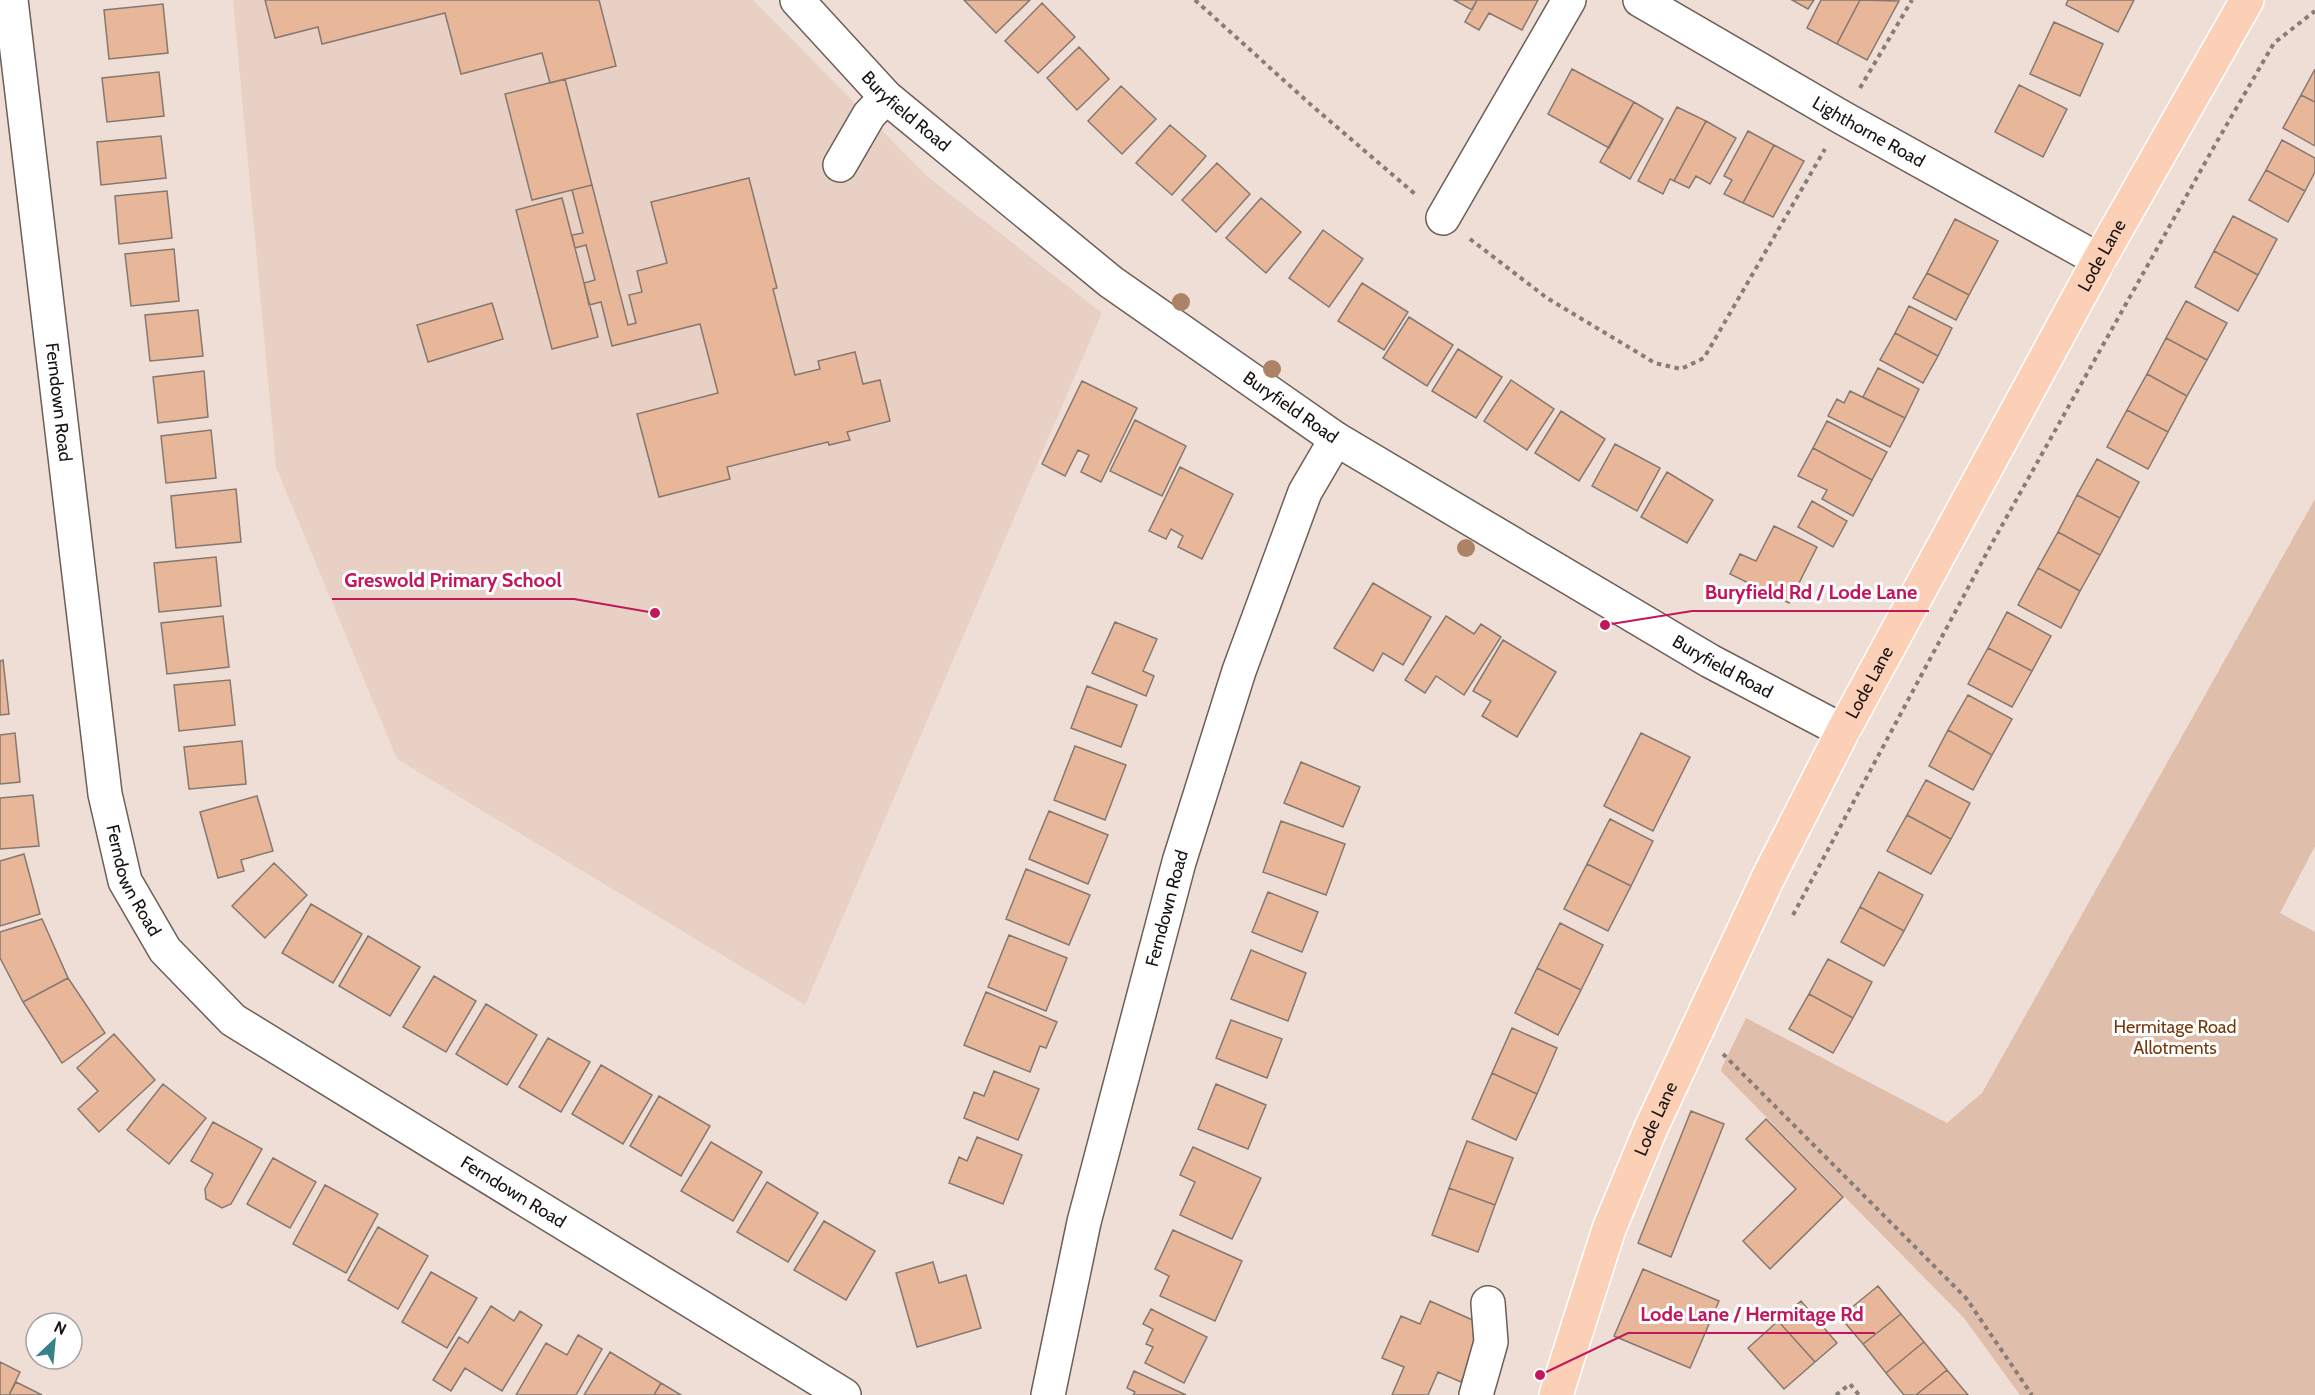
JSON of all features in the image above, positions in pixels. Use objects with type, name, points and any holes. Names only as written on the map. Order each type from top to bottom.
[{"type":"main road","name":"Lode Lane","points":[[1556,1395],[1609,1229],[1651,1128],[1768,878],[1843,731],[2100,260],[2247,0]]},
{"type":"street","name":"Ferndown Road","points":[[10,0],[105,794],[125,881],[165,950],[233,1020],[844,1395]]},
{"type":"street","name":"Buryfield Road","points":[[797,0],[886,97],[1111,282],[1336,439],[1710,661],[1843,731]]},
{"type":"street","points":[[1443,218],[1569,0]]},
{"type":"street","name":"Lighthorne Road","points":[[1640,0],[1843,118],[2100,260]]},
{"type":"street","points":[[840,165],[869,115],[886,97]]},
{"type":"street","name":"Ferndown Road","points":[[1048,1395],[1084,1222],[1179,862],[1239,671],[1305,492],[1336,439]]},
{"type":"street","points":[[1476,1395],[1491,1342],[1488,1303]]},
{"type":"path","points":[[1196,0],[1310,104],[1443,218],[1547,298],[1655,363],[1681,369],[1704,358],[1912,0]]},
{"type":"path","points":[[1791,919],[1991,545],[2215,145],[2274,43],[2315,11]]},
{"type":"path","points":[[1716,1061],[1721,1052],[1966,1298],[2032,1395]]},
{"type":"path","points":[[1836,1395],[1850,1384],[1858,1395]]},
{"type":"shaded area","points":[[233,0],[753,0],[928,177],[1102,313],[805,1005],[397,759],[276,467]]},
{"type":"green space","name":"Hermitage Road Allotments","points":[[2315,499],[2315,846],[2280,913],[2315,932],[2315,1395],[2020,1395],[1964,1318],[1721,1071],[1722,1067],[1746,1018],[1947,1123],[1982,1093]]},
{"type":"building","points":[[265,0],[599,0],[616,66],[550,83],[542,53],[461,74],[445,13],[322,44],[318,27],[275,38]]},
{"type":"building","points":[[964,0],[1030,0],[996,33]]},
{"type":"building","points":[[1454,0],[1477,0],[1472,10]]},
{"type":"building","points":[[1477,0],[1538,0],[1522,30],[1489,13],[1479,30],[1465,22]]},
{"type":"building","points":[[1792,0],[1814,0],[1808,9]]},
{"type":"building","points":[[1821,0],[1860,0],[1837,44],[1807,28]]},
{"type":"building","points":[[1860,0],[1899,1],[1867,60],[1837,44]]},
{"type":"building","points":[[2068,0],[2134,0],[2118,32],[2066,5]]},
{"type":"building","points":[[1042,3],[1075,37],[1038,73],[1005,41]]},
{"type":"building","points":[[163,4],[168,53],[109,59],[104,10]]},
{"type":"building","points":[[2054,22],[2103,44],[2080,96],[2030,74]]},
{"type":"building","points":[[1079,47],[1109,79],[1077,110],[1047,78]]},
{"type":"building","points":[[1572,69],[1634,102],[1609,148],[1548,114]]},
{"type":"building","points":[[2315,69],[2315,102],[2301,95]]},
{"type":"building","points":[[159,72],[164,116],[107,122],[102,78]]},
{"type":"building","points":[[565,79],[592,185],[532,200],[505,94]]},
{"type":"building","points":[[2019,85],[2067,109],[2043,157],[1995,132]]},
{"type":"building","points":[[1121,86],[1156,119],[1122,154],[1088,121]]},
{"type":"building","points":[[2301,95],[2315,102],[2315,146],[2283,128]]},
{"type":"building","points":[[1634,102],[1663,119],[1630,179],[1600,162]]},
{"type":"building","points":[[1677,107],[1706,121],[1674,181],[1670,179],[1663,194],[1638,181]]},
{"type":"building","points":[[1706,121],[1736,138],[1710,184],[1696,176],[1689,188],[1674,181]]},
{"type":"building","points":[[1170,125],[1206,156],[1172,195],[1136,163]]},
{"type":"building","points":[[1748,131],[1774,145],[1743,203],[1724,194],[1732,180],[1724,176]]},
{"type":"building","points":[[161,136],[166,178],[101,185],[97,142]]},
{"type":"building","points":[[2282,140],[2315,158],[2315,172],[2305,191],[2266,170]]},
{"type":"building","points":[[1774,145],[1804,161],[1773,217],[1743,203]]},
{"type":"building","points":[[1217,163],[1250,194],[1216,232],[1182,200]]},
{"type":"building","points":[[2266,170],[2305,191],[2288,222],[2249,200]]},
{"type":"building","points":[[749,178],[777,288],[773,289],[795,375],[820,369],[818,361],[855,352],[863,384],[880,380],[890,421],[847,432],[850,440],[829,445],[828,442],[727,467],[730,479],[659,497],[637,414],[718,393],[700,324],[612,346],[601,302],[589,305],[584,283],[595,280],[586,245],[575,248],[572,235],[583,233],[572,190],[592,185],[628,325],[636,323],[629,295],[642,292],[637,271],[667,263],[651,202]]},
{"type":"building","points":[[167,191],[172,238],[119,244],[115,196]]},
{"type":"building","points":[[562,198],[598,337],[552,349],[516,210]]},
{"type":"building","points":[[1261,198],[1301,232],[1266,273],[1226,238]]},
{"type":"building","points":[[2233,216],[2277,239],[2258,275],[2214,251]]},
{"type":"building","points":[[1955,219],[1998,241],[1969,295],[1927,273]]},
{"type":"building","points":[[1323,230],[1363,259],[1329,307],[1289,278]]},
{"type":"building","points":[[174,249],[179,301],[131,306],[125,254]]},
{"type":"building","points":[[2214,251],[2258,275],[2238,311],[2195,287]]},
{"type":"building","points":[[1927,273],[1969,295],[1956,320],[1913,298]]},
{"type":"building","points":[[1362,283],[1408,312],[1384,350],[1338,321]]},
{"type":"building","points":[[2186,301],[2227,323],[2207,360],[2166,338]]},
{"type":"building","points":[[492,303],[503,339],[428,362],[417,325]]},
{"type":"building","points":[[1909,306],[1952,328],[1938,356],[1895,333]]},
{"type":"building","points":[[198,310],[203,356],[150,361],[145,315]]},
{"type":"building","points":[[1409,317],[1453,345],[1427,386],[1383,358]]},
{"type":"building","points":[[1895,333],[1938,356],[1923,383],[1880,360]]},
{"type":"building","points":[[2166,338],[2207,360],[2187,396],[2147,374]]},
{"type":"building","points":[[1458,349],[1502,377],[1476,418],[1432,391]]},
{"type":"building","points":[[1878,368],[1919,389],[1905,418],[1863,397]]},
{"type":"building","points":[[204,371],[208,417],[158,423],[153,377]]},
{"type":"building","points":[[2147,374],[2187,396],[2168,432],[2127,410]]},
{"type":"building","points":[[1511,380],[1554,409],[1527,450],[1484,421]]},
{"type":"building","points":[[1082,381],[1137,408],[1101,482],[1081,472],[1089,455],[1078,450],[1065,476],[1042,464]]},
{"type":"building","points":[[1850,391],[1905,418],[1890,447],[1828,416],[1837,399],[1844,403]]},
{"type":"building","points":[[2127,410],[2168,432],[2148,469],[2107,447]]},
{"type":"building","points":[[1561,411],[1605,439],[1579,481],[1535,453]]},
{"type":"building","points":[[1135,420],[1186,446],[1162,496],[1110,471]]},
{"type":"building","points":[[1827,421],[1887,452],[1872,480],[1813,448]]},
{"type":"building","points":[[211,430],[216,478],[166,483],[161,436]]},
{"type":"building","points":[[1615,444],[1660,468],[1637,511],[1592,486]]},
{"type":"building","points":[[1813,448],[1872,480],[1853,516],[1822,499],[1827,490],[1798,476]]},
{"type":"building","points":[[2097,459],[2139,482],[2120,518],[2077,495]]},
{"type":"building","points":[[1180,467],[1233,494],[1202,559],[1178,547],[1183,536],[1171,529],[1166,539],[1149,531]]},
{"type":"building","points":[[1667,472],[1713,500],[1687,543],[1641,517]]},
{"type":"building","points":[[236,489],[241,542],[176,548],[171,496]]},
{"type":"building","points":[[2077,495],[2120,518],[2100,555],[2058,532]]},
{"type":"building","points":[[1812,501],[1847,521],[1833,547],[1798,527]]},
{"type":"building","points":[[1774,526],[1817,547],[1789,603],[1730,574],[1740,554],[1756,561]]},
{"type":"building","points":[[2058,532],[2100,555],[2080,591],[2038,568]]},
{"type":"building","points":[[216,557],[221,606],[159,612],[154,563]]},
{"type":"building","points":[[2038,568],[2080,591],[2061,628],[2018,605]]},
{"type":"building","points":[[1373,583],[1431,617],[1403,665],[1383,653],[1373,671],[1334,648]]},
{"type":"building","points":[[2007,612],[2051,636],[2032,671],[1988,648]]},
{"type":"building","points":[[223,616],[229,667],[167,674],[161,623]]},
{"type":"building","points":[[1446,616],[1474,634],[1481,624],[1501,637],[1464,695],[1436,676],[1425,693],[1405,680]]},
{"type":"building","points":[[1115,622],[1157,639],[1143,671],[1154,676],[1146,696],[1092,673]]},
{"type":"building","points":[[1503,640],[1556,672],[1517,737],[1482,716],[1491,701],[1473,691]]},
{"type":"building","points":[[1988,648],[2032,671],[2012,707],[1968,684]]},
{"type":"building","points":[[3,660],[9,714],[0,715],[0,661]]},
{"type":"building","points":[[230,680],[235,725],[179,731],[174,685]]},
{"type":"building","points":[[1087,686],[1137,705],[1121,747],[1071,728]]},
{"type":"building","points":[[1968,695],[2012,719],[1992,755],[1948,730]]},
{"type":"building","points":[[1948,730],[1992,755],[1973,790],[1929,766]]},
{"type":"building","points":[[15,733],[20,782],[0,784],[0,735]]},
{"type":"building","points":[[1641,733],[1690,757],[1653,831],[1604,806]]},
{"type":"building","points":[[242,741],[246,784],[189,789],[184,747]]},
{"type":"building","points":[[1075,746],[1126,765],[1105,820],[1054,800]]},
{"type":"building","points":[[1301,762],[1360,787],[1343,827],[1284,803]]},
{"type":"building","points":[[1926,780],[1970,803],[1951,839],[1907,815]]},
{"type":"building","points":[[33,795],[39,846],[0,849],[0,798]]},
{"type":"building","points":[[257,796],[273,851],[241,860],[244,871],[218,878],[200,812]]},
{"type":"building","points":[[1049,811],[1108,835],[1088,884],[1029,859]]},
{"type":"building","points":[[1907,815],[1951,839],[1931,874],[1887,851]]},
{"type":"building","points":[[1610,819],[1653,841],[1631,886],[1587,864]]},
{"type":"building","points":[[1281,821],[1345,844],[1326,895],[1263,872]]},
{"type":"building","points":[[24,854],[40,914],[0,926],[0,861]]},
{"type":"building","points":[[274,863],[307,895],[265,938],[232,906]]},
{"type":"building","points":[[1587,864],[1631,886],[1608,931],[1564,909]]},
{"type":"building","points":[[1026,869],[1090,895],[1069,945],[1006,919]]},
{"type":"building","points":[[1879,872],[1923,895],[1904,931],[1860,907]]},
{"type":"building","points":[[1268,892],[1318,912],[1302,952],[1252,932]]},
{"type":"building","points":[[311,904],[362,934],[333,983],[282,953]]},
{"type":"building","points":[[1860,907],[1904,931],[1884,966],[1841,942]]},
{"type":"building","points":[[42,919],[68,978],[23,1002],[0,958],[0,932]]},
{"type":"building","points":[[1560,923],[1603,945],[1581,990],[1537,968]]},
{"type":"building","points":[[1009,935],[1067,958],[1046,1011],[988,987]]},
{"type":"building","points":[[368,936],[420,967],[390,1016],[339,986]]},
{"type":"building","points":[[1251,950],[1306,973],[1288,1021],[1231,999]]},
{"type":"building","points":[[1828,959],[1872,982],[1853,1018],[1809,994]]},
{"type":"building","points":[[1537,968],[1581,990],[1558,1035],[1515,1013]]},
{"type":"building","points":[[434,976],[476,1001],[446,1052],[403,1027]]},
{"type":"building","points":[[68,978],[105,1033],[62,1063],[23,1002]]},
{"type":"building","points":[[986,992],[1057,1022],[1046,1048],[1040,1046],[1030,1072],[964,1045]]},
{"type":"building","points":[[1809,994],[1853,1018],[1833,1053],[1789,1029]]},
{"type":"building","points":[[486,1004],[537,1035],[507,1085],[456,1054]]},
{"type":"building","points":[[1231,1020],[1282,1039],[1267,1078],[1216,1058]]},
{"type":"building","points":[[1512,1028],[1557,1048],[1537,1094],[1492,1073]]},
{"type":"building","points":[[114,1034],[155,1080],[99,1132],[78,1109],[98,1091],[77,1068]]},
{"type":"building","points":[[548,1038],[590,1062],[561,1112],[519,1087]]},
{"type":"building","points":[[601,1065],[652,1095],[623,1144],[572,1114]]},
{"type":"building","points":[[994,1071],[1039,1089],[1018,1140],[964,1118],[974,1092],[984,1096]]},
{"type":"building","points":[[1492,1073],[1537,1094],[1516,1140],[1472,1119]]},
{"type":"building","points":[[163,1084],[206,1118],[169,1164],[127,1130]]},
{"type":"building","points":[[1216,1084],[1266,1105],[1248,1149],[1198,1129]]},
{"type":"building","points":[[659,1096],[710,1126],[681,1176],[630,1146]]},
{"type":"building","points":[[1691,1111],[1724,1124],[1671,1257],[1638,1243]]},
{"type":"building","points":[[1766,1119],[1843,1197],[1770,1269],[1743,1241],[1796,1189],[1746,1139]]},
{"type":"building","points":[[213,1122],[262,1149],[231,1204],[222,1208],[206,1199],[205,1189],[213,1174],[191,1161]]},
{"type":"building","points":[[977,1137],[1022,1155],[1003,1204],[949,1183],[959,1157],[967,1161]]},
{"type":"building","points":[[1467,1141],[1513,1158],[1495,1205],[1449,1188]]},
{"type":"building","points":[[711,1142],[762,1172],[733,1221],[681,1191]]},
{"type":"building","points":[[1193,1147],[1261,1178],[1232,1239],[1180,1215],[1195,1182],[1180,1175]]},
{"type":"building","points":[[273,1158],[316,1182],[290,1228],[247,1204]]},
{"type":"building","points":[[767,1182],[818,1213],[788,1262],[737,1232]]},
{"type":"building","points":[[325,1185],[378,1214],[346,1273],[293,1244]]},
{"type":"building","points":[[1449,1188],[1495,1205],[1478,1252],[1432,1235]]},
{"type":"building","points":[[824,1221],[875,1251],[846,1300],[794,1270]]},
{"type":"building","points":[[378,1227],[428,1256],[398,1309],[348,1280]]},
{"type":"building","points":[[1173,1230],[1242,1261],[1215,1321],[1160,1296],[1169,1276],[1155,1269]]},
{"type":"building","points":[[933,1262],[939,1283],[966,1275],[981,1328],[917,1347],[896,1273]]},
{"type":"building","points":[[1643,1269],[1719,1301],[1690,1368],[1614,1336]]},
{"type":"building","points":[[431,1272],[477,1298],[447,1348],[402,1322]]},
{"type":"building","points":[[1878,1286],[1901,1314],[1863,1344],[1840,1317]]},
{"type":"building","points":[[1430,1301],[1486,1326],[1461,1382],[1438,1372],[1428,1395],[1392,1395],[1404,1367],[1382,1358],[1401,1316],[1420,1324]]},
{"type":"building","points":[[1801,1301],[1837,1343],[1815,1362],[1778,1321]]},
{"type":"building","points":[[491,1306],[514,1321],[520,1311],[542,1325],[502,1391],[465,1368],[451,1391],[433,1380],[459,1337],[468,1343]]},
{"type":"building","points":[[1151,1309],[1207,1337],[1184,1383],[1145,1363],[1153,1347],[1146,1344],[1153,1329],[1143,1324]]},
{"type":"building","points":[[1901,1314],[1924,1342],[1886,1373],[1863,1344]]},
{"type":"building","points":[[1778,1321],[1815,1362],[1784,1389],[1748,1348]]},
{"type":"building","points":[[578,1335],[602,1349],[576,1395],[516,1395],[546,1343],[567,1355]]},
{"type":"building","points":[[1924,1342],[1947,1370],[1916,1395],[1904,1395],[1886,1373]]},
{"type":"building","points":[[610,1352],[661,1383],[654,1395],[584,1395]]},
{"type":"building","points":[[0,1362],[20,1372],[9,1395],[0,1395]]},
{"type":"building","points":[[1947,1370],[1968,1395],[1916,1395]]},
{"type":"building","points":[[1134,1371],[1186,1395],[1133,1395],[1135,1392],[1127,1388]]},
{"type":"building","points":[[16,1382],[42,1395],[9,1395]]},
{"type":"building","points":[[661,1383],[681,1395],[654,1395]]},
{"type":"place","name":"Greswold Primary School","points":[[655,613]]},
{"type":"place","name":"Buryfield Rd / Lode Lane","points":[[1605,625]]},
{"type":"place","name":"Lode Lane / Hermitage Rd","points":[[1540,1375]]}]
